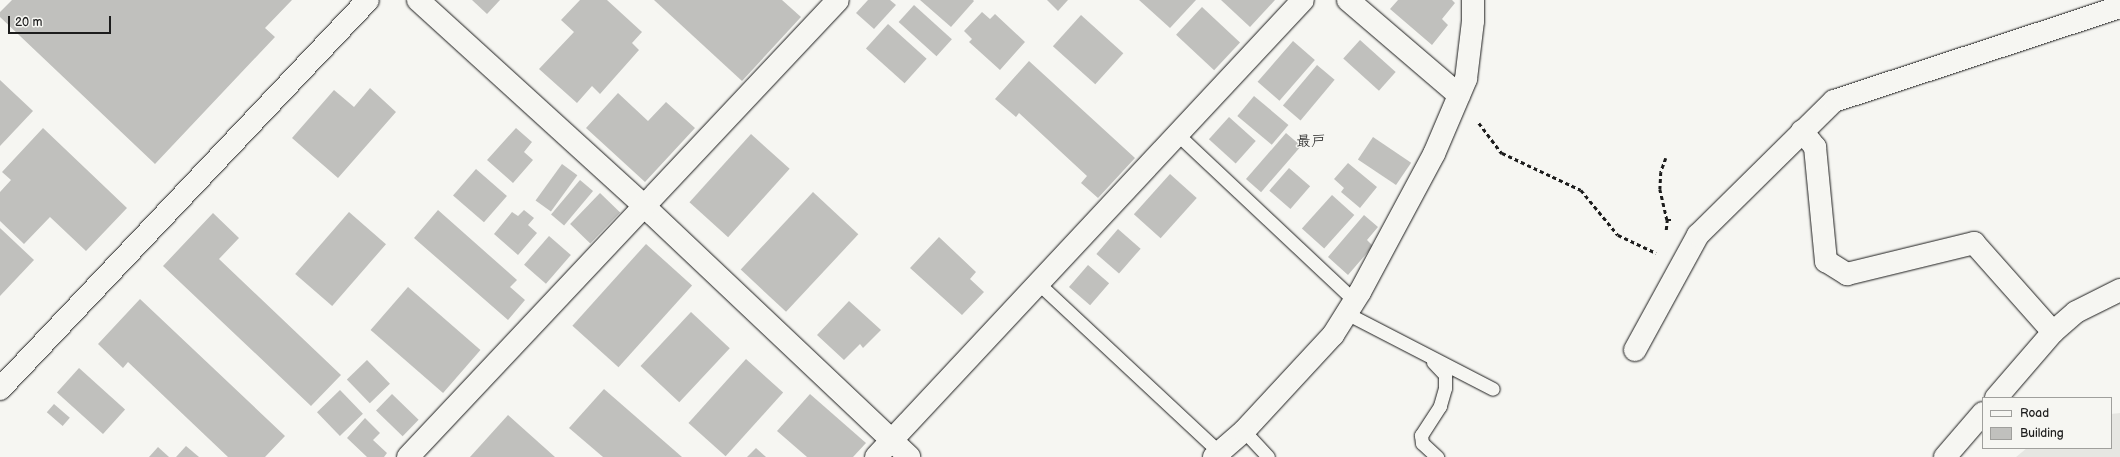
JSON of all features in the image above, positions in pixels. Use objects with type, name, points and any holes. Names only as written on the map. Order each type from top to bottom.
[{"type":"street","points":[[0,389],[368,0]]},
{"type":"street","points":[[418,0],[644,206],[909,457]]},
{"type":"street","points":[[408,457],[838,0]]},
{"type":"street","points":[[876,457],[1303,0]]},
{"type":"street","points":[[1348,0],[1459,95]]},
{"type":"street","points":[[1217,455],[1244,431],[1333,335],[1350,307],[1434,154],[1466,79],[1471,50],[1473,0]]},
{"type":"street","points":[[1635,350],[1698,235],[1834,101],[2120,7]]},
{"type":"street","points":[[1802,131],[1815,148],[1826,261],[1847,274],[1974,243],[2053,332]]},
{"type":"street","points":[[1997,397],[2053,332],[2076,312],[2120,290]]},
{"type":"street","points":[[1945,457],[1982,414]]},
{"type":"lane","points":[[1177,134],[1350,307],[1430,358],[1493,389]]},
{"type":"lane","points":[[1038,283],[1217,455]]},
{"type":"lane","points":[[1430,358],[1445,375],[1445,388],[1440,406],[1421,435],[1422,443],[1437,457]]},
{"type":"lane","points":[[1244,431],[1268,457]]},
{"type":"path","points":[[1459,95],[1502,153],[1581,190],[1618,235],[1657,254]]},
{"type":"path","points":[[1666,158],[1661,172],[1660,189],[1667,220],[1666,235]]},
{"type":"path","points":[[1667,220],[1674,220]]},
{"type":"shaded area","points":[[2120,413],[2120,457],[2016,457],[2026,449],[2112,449],[2112,414]]},
{"type":"building","points":[[12,0],[292,0],[265,28],[275,37],[155,164],[0,17],[0,12]]},
{"type":"building","points":[[472,0],[500,0],[487,14]]},
{"type":"building","points":[[580,0],[607,0],[642,32],[632,43],[639,50],[600,94],[592,86],[577,103],[539,69],[574,32],[561,20]]},
{"type":"building","points":[[654,0],[782,0],[801,17],[742,81]]},
{"type":"building","points":[[868,0],[890,0],[896,5],[874,29],[856,13]]},
{"type":"building","points":[[920,0],[973,0],[974,1],[951,27]]},
{"type":"building","points":[[1047,0],[1068,0],[1058,11]]},
{"type":"building","points":[[1139,0],[1196,0],[1170,28]]},
{"type":"building","points":[[1221,0],[1275,0],[1250,27]]},
{"type":"building","points":[[1398,0],[1452,0],[1455,3],[1442,19],[1448,25],[1432,45],[1390,9]]},
{"type":"building","points":[[914,5],[952,39],[937,56],[899,22]]},
{"type":"building","points":[[1202,7],[1240,42],[1214,70],[1176,35]]},
{"type":"building","points":[[982,12],[990,19],[995,14],[1025,42],[1000,70],[969,42],[972,39],[964,31]]},
{"type":"building","points":[[1081,15],[1123,53],[1095,84],[1053,46]]},
{"type":"building","points":[[888,24],[927,59],[905,83],[866,49]]},
{"type":"building","points":[[1360,40],[1396,72],[1379,91],[1343,59]]},
{"type":"building","points":[[1293,41],[1315,60],[1279,101],[1258,82]]},
{"type":"building","points":[[1029,61],[1135,158],[1098,198],[1081,183],[1087,176],[1019,113],[1016,117],[995,99]]},
{"type":"building","points":[[1317,65],[1335,80],[1301,120],[1283,106]]},
{"type":"building","points":[[0,80],[33,111],[0,146]]},
{"type":"building","points":[[370,88],[396,112],[338,178],[292,138],[334,90],[354,107]]},
{"type":"building","points":[[618,93],[648,121],[666,102],[695,128],[645,182],[586,128]]},
{"type":"building","points":[[1254,96],[1288,125],[1272,145],[1237,116]]},
{"type":"building","points":[[1229,117],[1256,141],[1236,163],[1209,139]]},
{"type":"building","points":[[43,128],[127,208],[86,251],[50,217],[24,244],[0,221],[0,192],[11,180],[2,172]]},
{"type":"building","points":[[516,128],[532,142],[524,152],[533,160],[513,183],[487,160]]},
{"type":"building","points":[[1286,133],[1301,146],[1261,192],[1246,179]]},
{"type":"building","points":[[751,134],[790,169],[728,237],[689,202]]},
{"type":"building","points":[[1373,137],[1411,163],[1396,185],[1358,159]]},
{"type":"building","points":[[1348,163],[1377,187],[1360,208],[1341,192],[1344,188],[1334,179]]},
{"type":"building","points":[[562,164],[577,175],[551,212],[536,200]]},
{"type":"building","points":[[1289,168],[1310,186],[1290,209],[1269,191]]},
{"type":"building","points":[[476,169],[507,196],[484,222],[453,195]]},
{"type":"building","points":[[1170,174],[1197,198],[1161,238],[1134,214]]},
{"type":"building","points":[[580,180],[593,191],[564,225],[551,214]]},
{"type":"building","points":[[813,192],[858,234],[786,312],[741,270]]},
{"type":"building","points":[[600,193],[620,212],[590,243],[570,224]]},
{"type":"building","points":[[1332,195],[1354,215],[1324,249],[1302,228]]},
{"type":"building","points":[[438,210],[517,280],[510,287],[525,300],[508,320],[414,238]]},
{"type":"building","points":[[524,210],[534,218],[528,225],[537,233],[518,255],[494,234],[512,212],[518,216]]},
{"type":"building","points":[[349,212],[386,244],[332,306],[295,274]]},
{"type":"building","points":[[213,213],[239,238],[219,259],[341,375],[311,406],[163,266]]},
{"type":"building","points":[[1364,215],[1378,227],[1367,240],[1373,246],[1348,275],[1328,257]]},
{"type":"building","points":[[0,228],[34,260],[0,296]]},
{"type":"building","points":[[1118,229],[1141,249],[1119,274],[1096,254]]},
{"type":"building","points":[[549,236],[571,255],[546,284],[524,265]]},
{"type":"building","points":[[939,237],[976,272],[970,279],[984,292],[962,315],[910,268]]},
{"type":"building","points":[[646,244],[692,285],[618,367],[572,326]]},
{"type":"building","points":[[1088,265],[1109,283],[1090,305],[1069,287]]},
{"type":"building","points":[[408,287],[480,350],[443,393],[371,330]]},
{"type":"building","points":[[140,299],[285,436],[265,457],[228,457],[128,362],[123,368],[98,344]]},
{"type":"building","points":[[849,301],[881,330],[863,348],[860,344],[844,360],[817,335]]},
{"type":"building","points":[[691,312],[730,348],[679,402],[641,366]]},
{"type":"building","points":[[746,359],[783,392],[726,456],[688,423]]},
{"type":"building","points":[[367,360],[390,384],[370,403],[347,379]]},
{"type":"building","points":[[79,368],[125,409],[103,434],[57,393]]},
{"type":"building","points":[[604,389],[682,457],[603,457],[569,428]]},
{"type":"building","points":[[340,390],[363,414],[340,436],[317,412]]},
{"type":"building","points":[[392,394],[419,420],[403,436],[376,411]]},
{"type":"building","points":[[810,394],[866,443],[853,457],[807,457],[777,431]]},
{"type":"building","points":[[54,404],[70,418],[63,426],[47,412]]},
{"type":"building","points":[[508,415],[555,457],[470,457]]},
{"type":"building","points":[[365,418],[380,433],[373,440],[387,453],[384,457],[367,457],[347,438]]},
{"type":"building","points":[[186,446],[199,457],[176,457]]},
{"type":"building","points":[[158,447],[169,457],[149,457]]},
{"type":"building","points":[[756,448],[766,457],[747,457]]},
{"type":"district","name":"最戸","points":[[1311,142]]}]
